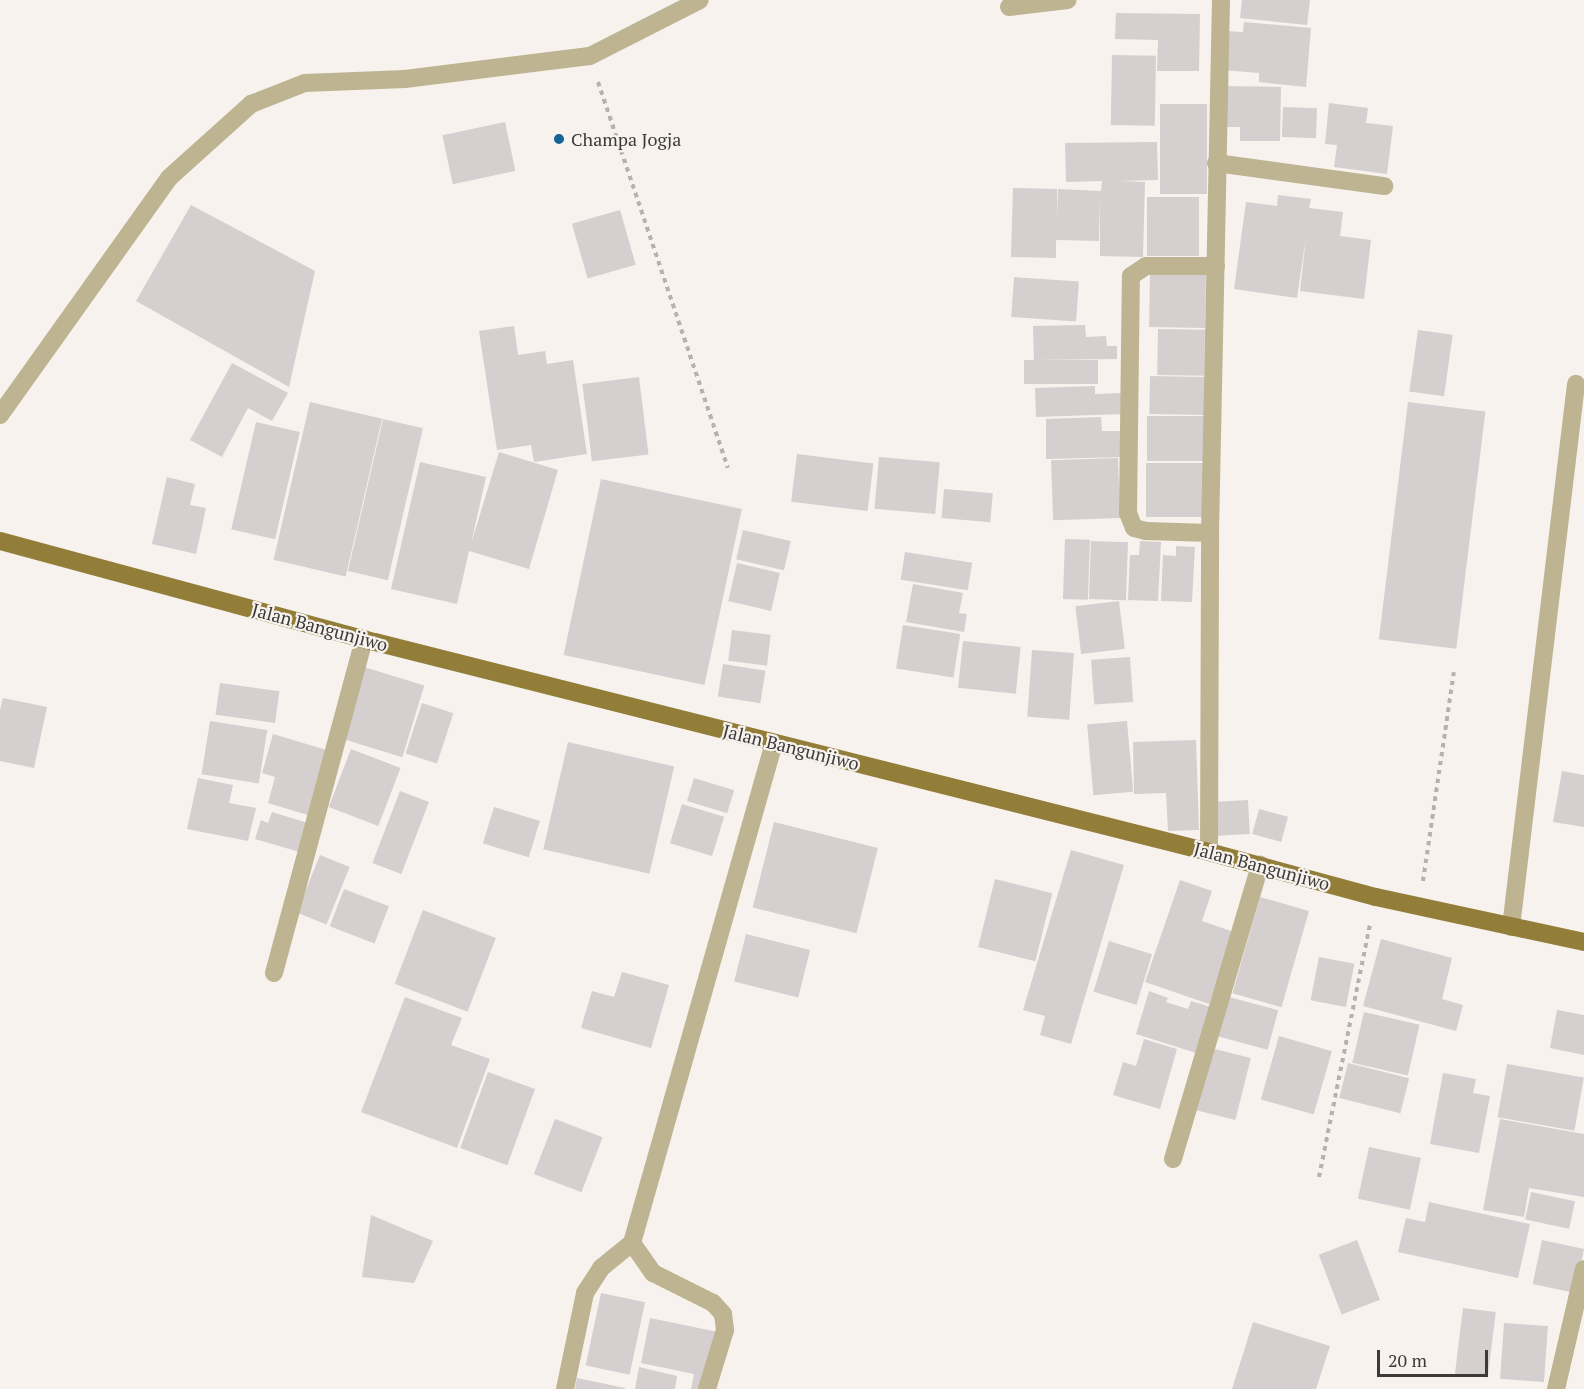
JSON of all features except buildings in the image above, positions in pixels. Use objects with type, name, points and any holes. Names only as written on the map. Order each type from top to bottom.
[{"type":"main road","name":"Jalan Bangunjiwo","points":[[0,541],[364,639],[1260,865],[1419,908],[1584,942]]},
{"type":"street","points":[[0,415],[170,177],[251,104],[305,83],[405,79],[590,56],[700,0]]},
{"type":"street","points":[[1009,7],[1068,0]]},
{"type":"street","points":[[1209,852],[1210,533],[1221,0]]},
{"type":"street","points":[[1216,163],[1384,186]]},
{"type":"street","points":[[1210,533],[1146,531],[1134,528],[1128,513],[1131,276],[1146,266],[1216,266]]},
{"type":"street","points":[[1511,927],[1576,384]]},
{"type":"street","points":[[274,973],[364,639]]},
{"type":"street","points":[[565,1389],[585,1293],[601,1268],[632,1243],[774,743]]},
{"type":"street","points":[[1173,1160],[1260,865]]},
{"type":"street","points":[[632,1243],[653,1273],[712,1303],[723,1314],[725,1330],[707,1389]]},
{"type":"street","points":[[1556,1389],[1584,1269]]},
{"type":"path","points":[[590,56],[728,468]]},
{"type":"path","points":[[1419,908],[1454,672]]},
{"type":"path","points":[[1319,1177],[1376,897]]},
{"type":"place","name":"Champa Jogja","points":[[559,139]]}]
